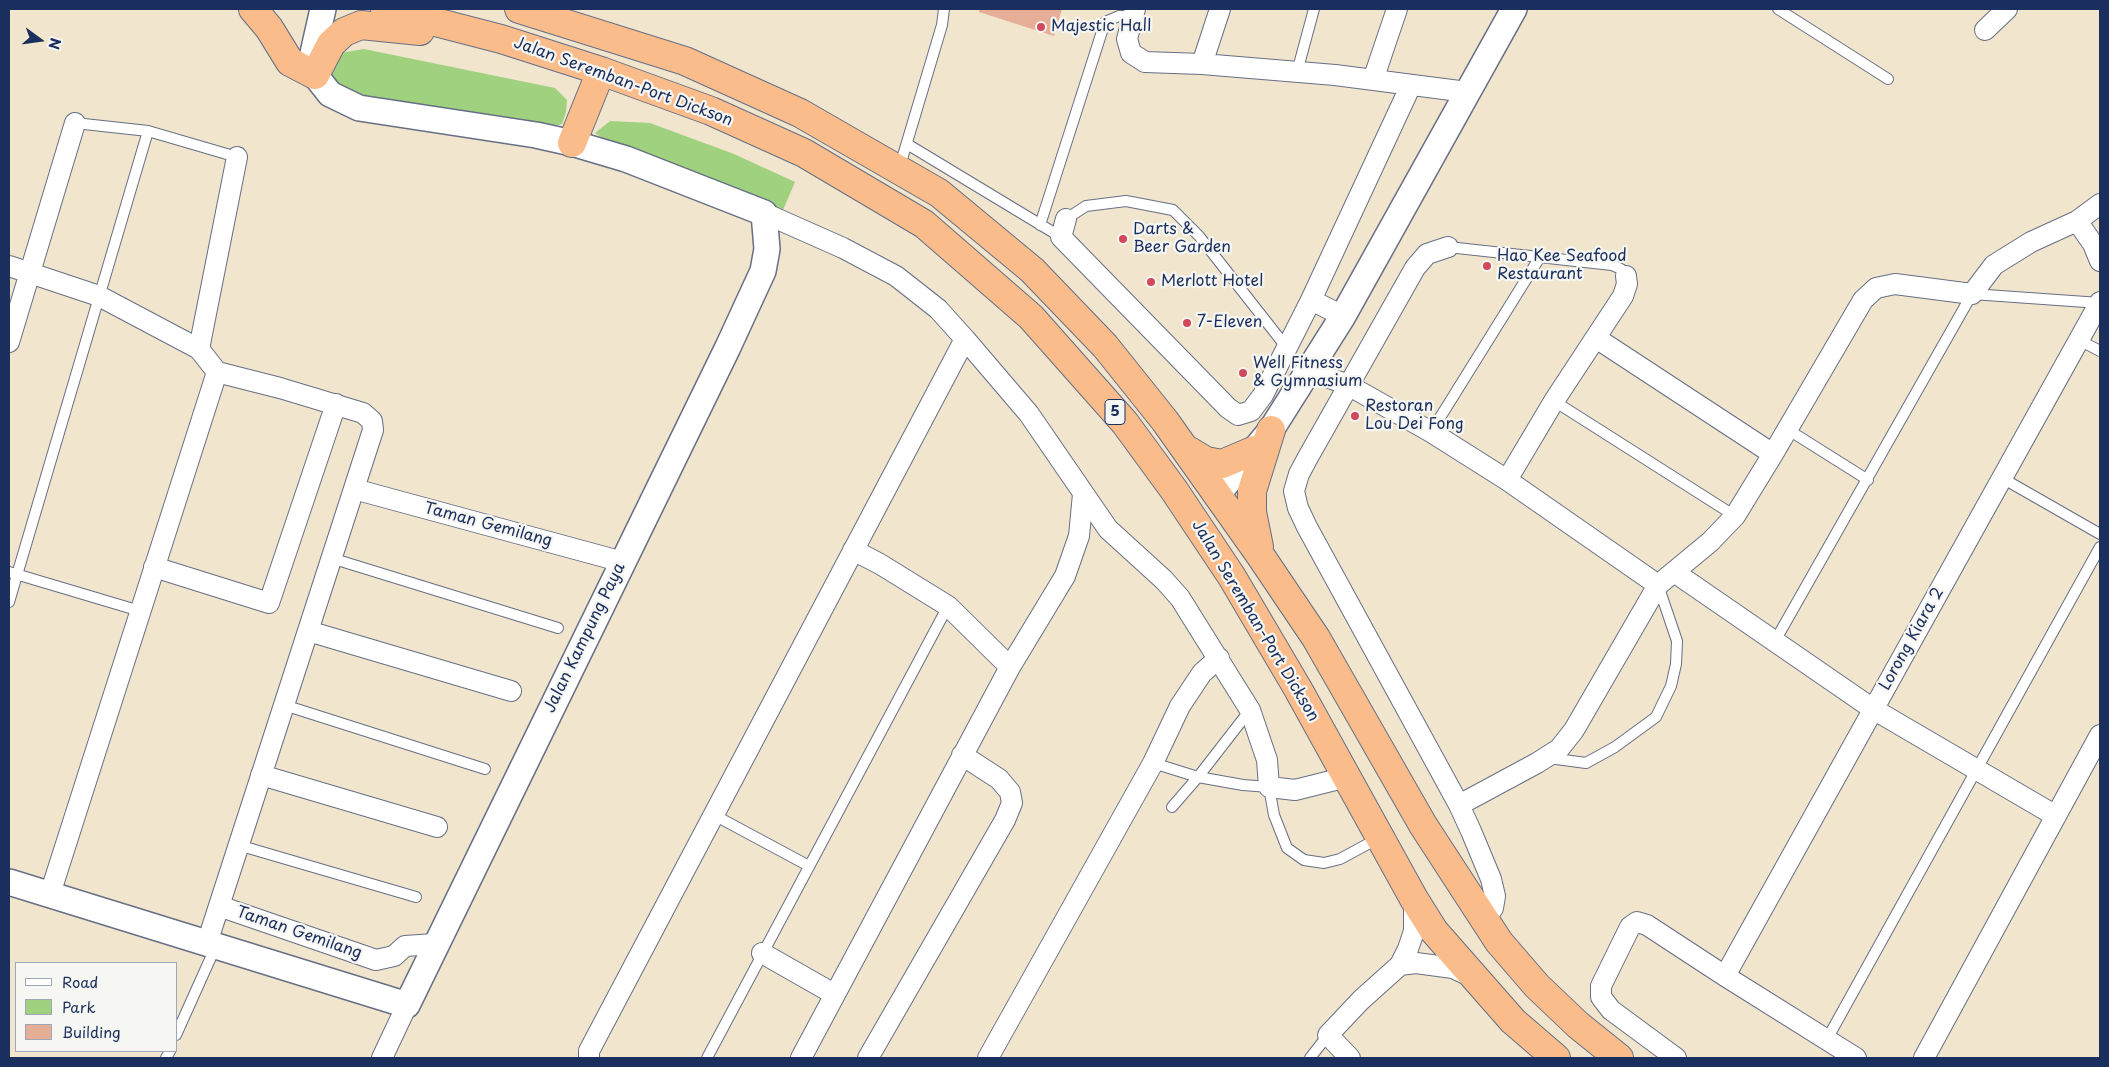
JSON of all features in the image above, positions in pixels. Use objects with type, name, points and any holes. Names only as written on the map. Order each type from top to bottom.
[{"type":"highway","points":[[253,9],[269,28],[290,62],[315,75],[331,44],[344,32],[362,25],[424,31],[447,24]]},
{"type":"highway","name":"Jalan Seremban-Port Dickson","points":[[385,9],[447,24],[552,54],[711,111],[804,153],[924,224],[1031,317],[1125,423],[1174,490],[1232,577],[1298,689],[1414,899],[1434,931],[1513,1021],[1556,1058]]},
{"type":"highway","name":"Jalan Seremban-Port Dickson","points":[[519,9],[685,61],[800,113],[939,193],[1032,270],[1106,346],[1184,448],[1260,555],[1316,638],[1423,826],[1484,921],[1537,986],[1578,1025],[1619,1058]]},
{"type":"highway","points":[[572,143],[601,71]]},
{"type":"highway","points":[[1184,448],[1206,461],[1222,464],[1263,440]]},
{"type":"highway","points":[[1260,555],[1252,512],[1252,491],[1263,440]]},
{"type":"highway","points":[[1217,494],[1213,507],[1216,524],[1278,628],[1295,662],[1298,689]]},
{"type":"street","points":[[323,9],[313,53],[315,75],[330,94],[359,108],[536,135],[572,143],[626,159],[764,212],[843,248],[896,276],[938,309],[965,339],[1029,414],[1108,529],[1164,580],[1180,598],[1250,710],[1267,760],[1269,787],[1295,790],[1347,777]]},
{"type":"street","points":[[1202,64],[1220,9]]},
{"type":"street","points":[[1373,80],[1397,9]]},
{"type":"street","points":[[1217,494],[1263,440],[1343,316],[1514,9]]},
{"type":"street","points":[[1985,30],[2007,9]]},
{"type":"street","points":[[1127,12],[1127,39],[1131,53],[1145,62],[1202,64],[1297,72],[1467,92]]},
{"type":"street","points":[[1063,228],[1228,408],[1238,415],[1251,411],[1263,395],[1311,300],[1411,85]]},
{"type":"street","points":[[9,342],[75,123]]},
{"type":"street","points":[[199,350],[237,157]]},
{"type":"street","points":[[1459,805],[1546,758],[1559,749],[1574,730],[1658,585],[1710,542],[1734,516],[1773,454],[1863,300],[1876,288],[1896,284],[1972,294],[1994,265],[2031,242],[2077,221],[2100,204]]},
{"type":"street","name":"Jalan Kampung Paya","points":[[382,1058],[435,944],[728,347],[763,271],[767,249],[764,212]]},
{"type":"street","points":[[2077,221],[2093,244],[2100,261]]},
{"type":"street","points":[[1448,247],[1427,254],[1414,268],[1299,474],[1294,491],[1298,508],[1459,805],[1491,879],[1495,896],[1493,908],[1484,921]]},
{"type":"street","points":[[9,266],[99,296],[199,350],[217,372],[362,412],[372,421],[373,430],[219,906],[212,944]]},
{"type":"street","points":[[1508,480],[1554,401],[1623,296],[1626,276]]},
{"type":"street","points":[[1311,300],[1343,316]]},
{"type":"street","name":"Lorong Kiara 2","points":[[1725,976],[2100,302]]},
{"type":"street","points":[[1596,338],[1773,454]]},
{"type":"street","points":[[589,1058],[589,1051],[965,339]]},
{"type":"street","points":[[1309,370],[1348,385],[1432,432],[1508,480],[1658,585]]},
{"type":"street","points":[[50,894],[217,372]]},
{"type":"street","points":[[154,567],[269,603],[336,404]]},
{"type":"street","name":"Taman Gemilang","points":[[354,489],[623,562]]},
{"type":"street","points":[[801,1058],[1010,667],[1065,576],[1079,536],[1083,494]]},
{"type":"street","points":[[853,550],[880,564],[948,606],[1010,667]]},
{"type":"street","points":[[1674,572],[1873,709],[2056,816]]},
{"type":"street","points":[[308,631],[511,691]]},
{"type":"street","points":[[988,1058],[1152,763],[1180,706],[1202,673],[1219,658]]},
{"type":"street","points":[[1924,1058],[2100,735]]},
{"type":"street","points":[[868,1058],[1005,820],[1012,803],[1010,792],[999,780],[962,755]]},
{"type":"street","points":[[261,775],[437,827]]},
{"type":"street","points":[[9,882],[407,1005]]},
{"type":"street","points":[[1350,1058],[1328,1035],[1361,1000],[1400,965],[1414,931],[1414,899]]},
{"type":"street","name":"Taman Gemilang","points":[[219,906],[376,960],[394,956],[405,946],[435,944]]},
{"type":"street","points":[[1676,1058],[1611,1010],[1601,997],[1601,986],[1630,927],[1637,922],[1647,925],[1856,1058]]},
{"type":"street","points":[[762,953],[834,994]]},
{"type":"street","points":[[1400,965],[1416,963],[1454,968],[1476,979]]},
{"type":"lane","points":[[899,170],[942,25],[944,9]]},
{"type":"lane","points":[[1297,72],[1314,9]]},
{"type":"lane","points":[[1778,9],[1888,79]]},
{"type":"lane","points":[[1040,225],[1105,22],[1127,12]]},
{"type":"lane","points":[[75,123],[148,131],[237,157]]},
{"type":"lane","points":[[9,602],[13,573],[148,131]]},
{"type":"lane","points":[[907,144],[1040,225],[1063,228],[1086,206],[1126,202],[1173,210],[1199,236],[1287,348]]},
{"type":"lane","points":[[1448,247],[1612,265],[1620,269],[1626,276]]},
{"type":"lane","points":[[1432,432],[1540,257]]},
{"type":"lane","points":[[1775,641],[1972,294],[2100,302]]},
{"type":"lane","points":[[2079,340],[2100,351]]},
{"type":"lane","points":[[1554,401],[1734,516]]},
{"type":"lane","points":[[1787,429],[1868,480]]},
{"type":"lane","points":[[2002,478],[2100,534]]},
{"type":"lane","points":[[1826,1040],[2100,547]]},
{"type":"lane","points":[[331,558],[558,628]]},
{"type":"lane","points":[[13,573],[140,611]]},
{"type":"lane","points":[[1546,758],[1586,763],[1615,747],[1656,717],[1671,686],[1676,664],[1677,641],[1658,585]]},
{"type":"lane","points":[[707,1058],[948,606]]},
{"type":"lane","points":[[284,705],[485,769]]},
{"type":"lane","points":[[1172,807],[1250,710]]},
{"type":"lane","points":[[1152,763],[1198,777],[1243,785],[1269,787],[1274,815],[1287,848],[1304,860],[1324,863],[1340,859],[1380,838]]},
{"type":"lane","points":[[714,816],[809,866]]},
{"type":"lane","points":[[238,845],[416,897]]},
{"type":"lane","points":[[178,1030],[212,944]]},
{"type":"lane","points":[[1310,1058],[1328,1035]]},
{"type":"green space","points":[[364,49],[555,88],[567,100],[562,124],[542,129],[352,98],[328,83],[330,64],[340,53]]},
{"type":"green space","points":[[610,121],[650,123],[734,154],[795,182],[783,210],[618,149],[595,133]]},
{"type":"building","name":"Majestic Hall","points":[[979,9],[1062,9],[1054,36],[979,12]]},
{"type":"place","name":"Majestic Hall","points":[[1041,27]]},
{"type":"place","name":"Darts & Beer Garden","points":[[1123,239]]},
{"type":"place","name":"Hao Kee Seafood Restaurant","points":[[1487,266]]},
{"type":"place","name":"Merlott Hotel","points":[[1151,282]]},
{"type":"place","name":"7-Eleven","points":[[1187,323]]},
{"type":"place","name":"Well Fitness & Gymnasium","points":[[1243,373]]},
{"type":"place","name":"Restoran Lou Dei Fong","points":[[1355,416]]}]
